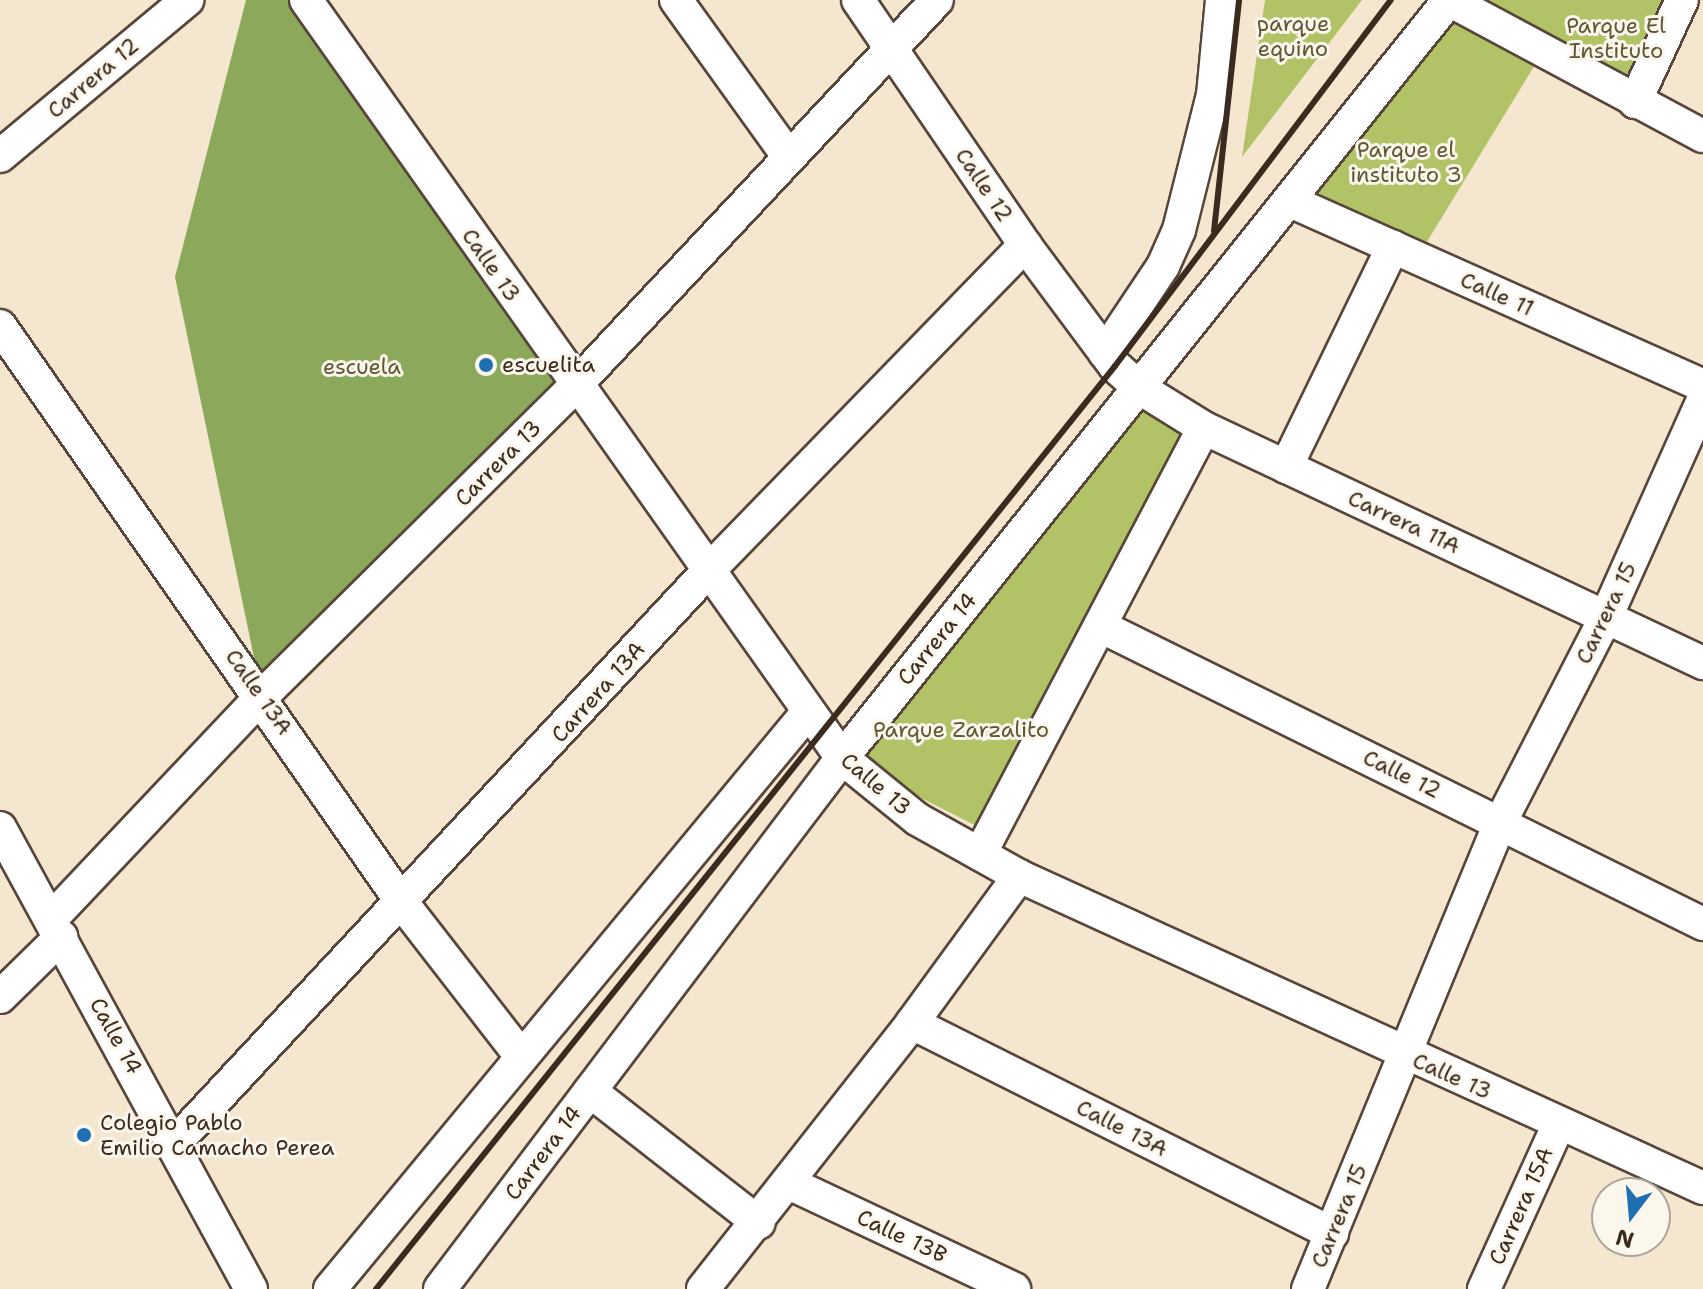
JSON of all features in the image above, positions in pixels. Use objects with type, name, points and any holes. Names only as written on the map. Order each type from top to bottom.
[{"type":"street","name":"Carrera 12","points":[[0,156],[187,0]]},
{"type":"street","name":"Calle 13","points":[[306,0],[575,386],[710,569],[807,713],[842,758],[917,819],[1019,876],[1703,1188]]},
{"type":"street","points":[[676,0],[788,156]]},
{"type":"street","name":"Calle 12","points":[[858,0],[1025,245],[1110,359]]},
{"type":"street","name":"Carrera 13","points":[[0,997],[56,928],[262,696],[575,386],[889,47],[937,0]]},
{"type":"street","points":[[1110,359],[1163,266],[1179,230],[1213,95],[1222,0]]},
{"type":"street","points":[[1449,0],[1703,136]]},
{"type":"street","name":"Carrera 14","points":[[440,1289],[842,758],[1449,0]]},
{"type":"street","points":[[1635,102],[1682,0]]},
{"type":"street","name":"Calle 11","points":[[1290,201],[1703,386]]},
{"type":"street","name":"Carrera 13A","points":[[175,1143],[403,904],[710,569],[1025,245]]},
{"type":"street","points":[[1286,467],[1393,247]]},
{"type":"street","name":"Calle 13A","points":[[0,326],[262,696],[403,904],[521,1056]]},
{"type":"street","name":"Carrera 11A","points":[[1110,359],[1138,387],[1204,428],[1703,663]]},
{"type":"street","name":"Carrera 15","points":[[1308,1289],[1500,823],[1606,617],[1703,400]]},
{"type":"street","points":[[980,854],[1204,428]]},
{"type":"street","name":"Calle 12","points":[[1100,626],[1703,924]]},
{"type":"street","points":[[330,1289],[807,713]]},
{"type":"street","name":"Calle 14","points":[[0,828],[175,1143],[251,1289]]},
{"type":"street","points":[[703,1289],[759,1223],[912,1023],[1019,876]]},
{"type":"street","name":"Calle 13A","points":[[912,1023],[1332,1233]]},
{"type":"street","points":[[590,1091],[759,1223]]},
{"type":"street","name":"Carrera 15A","points":[[1484,1289],[1559,1124]]},
{"type":"street","name":"Calle 13B","points":[[789,1183],[1014,1289]]},
{"type":"green space","name":"escuela","points":[[246,0],[306,0],[575,386],[262,696],[175,277]]},
{"type":"green space","name":"parque equino","points":[[1265,0],[1362,0],[1242,157]]},
{"type":"green space","name":"Parque el instituto 3","points":[[1449,0],[1541,55],[1425,245],[1311,191]]},
{"type":"green space","name":"Parque El Instituto","points":[[1478,0],[1678,0],[1632,93]]},
{"type":"green space","name":"Parque Zarzalito","points":[[1145,388],[1201,422],[992,834],[888,781],[848,750]]},
{"type":"railway","points":[[1214,231],[1239,0]]},
{"type":"railway","points":[[376,1289],[1115,366],[1391,0]]},
{"type":"place","name":"escuelita","points":[[486,365]]},
{"type":"place","name":"Colegio Pablo Emilio Camacho Perea","points":[[84,1135]]}]
